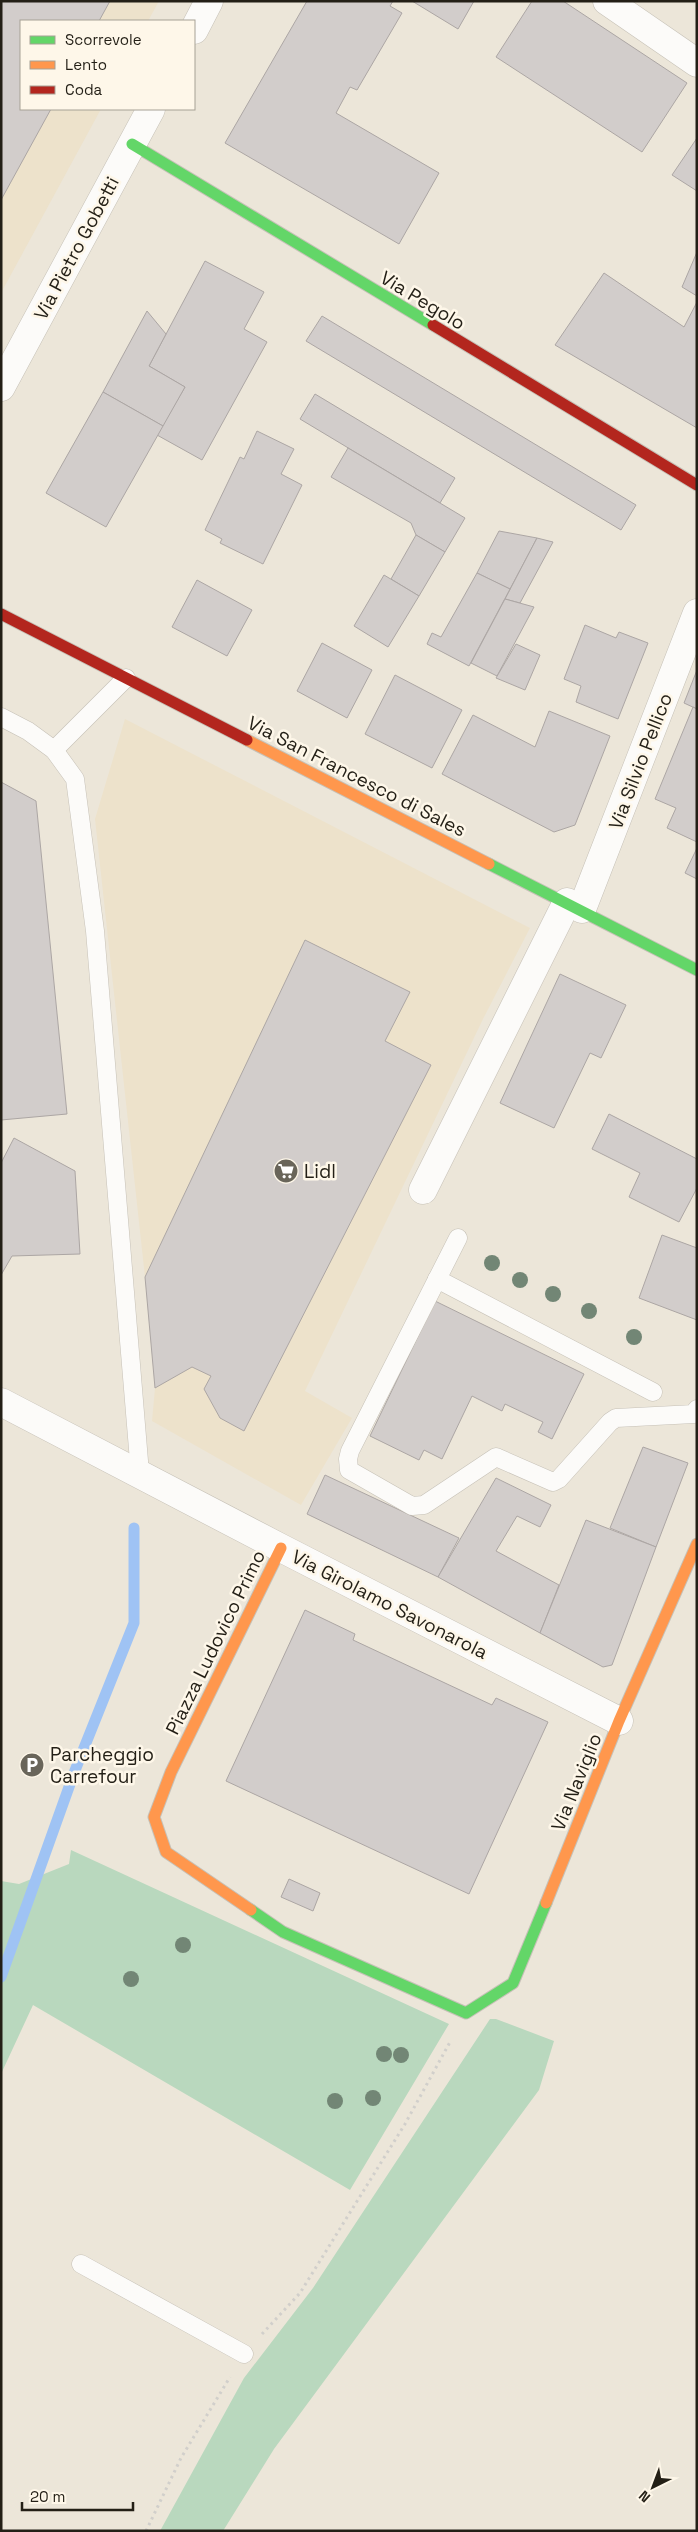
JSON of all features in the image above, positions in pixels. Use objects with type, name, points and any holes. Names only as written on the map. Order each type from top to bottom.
[{"type":"street","points":[[195,28],[209,1]]},
{"type":"street","points":[[607,1],[697,63]]},
{"type":"street","name":"Via Pietro Gobetti","points":[[1,387],[150,110]]},
{"type":"street","name":"Via Pegolo","points":[[132,144],[697,485]]},
{"type":"street","name":"Via Silvio Pellico","points":[[423,1190],[574,906],[697,612]]},
{"type":"street","name":"Via San Francesco di Sales","points":[[1,614],[697,970]]},
{"type":"street","name":"Via Girolamo Savonarola","points":[[1,1402],[281,1548],[620,1721]]},
{"type":"street","name":"Via Naviglio","points":[[466,2013],[514,1983],[620,1721],[697,1544]]},
{"type":"street","name":"Piazza Ludovico Primo","points":[[281,1548],[171,1772],[154,1817],[166,1852],[283,1932],[466,2013]]},
{"type":"lane","points":[[54,750],[126,678]]},
{"type":"lane","points":[[1,717],[28,731],[54,750],[75,779],[95,930],[140,1473]]},
{"type":"lane","points":[[458,1238],[348,1459],[350,1470],[412,1506],[424,1505],[496,1457],[553,1482],[559,1479],[610,1422],[616,1418],[696,1414]]},
{"type":"lane","points":[[437,1280],[654,1392]]},
{"type":"lane","points":[[81,2264],[244,2354]]},
{"type":"path","points":[[146,2531],[181,2458],[244,2354],[300,2293],[405,2124],[466,2013]]},
{"type":"shaded area","points":[[1,1],[159,1],[149,20],[20,20],[20,110],[100,110],[1,293]]},
{"type":"shaded area","points":[[125,719],[530,928],[483,1019],[305,1391],[352,1418],[301,1505],[152,1421],[155,1388],[145,1277],[95,819]]},
{"type":"green space","points":[[71,1850],[449,2024],[350,2190],[33,2005],[1,2074],[1,1881],[19,1884],[69,1864]]},
{"type":"green space","points":[[490,2019],[496,2019],[554,2041],[539,2090],[274,2449],[223,2531],[160,2531],[244,2378],[313,2288]]},
{"type":"building","points":[[1,1],[110,1],[100,20],[20,20],[20,110],[50,110],[1,200]]},
{"type":"building","points":[[307,1],[393,1],[390,6],[402,13],[357,90],[350,87],[336,113],[439,173],[399,244],[225,143]]},
{"type":"building","points":[[412,1],[474,1],[458,29]]},
{"type":"building","points":[[532,1],[563,1],[687,83],[642,152],[496,57]]},
{"type":"building","points":[[697,138],[697,191],[672,175]]},
{"type":"building","points":[[697,252],[697,296],[682,287]]},
{"type":"building","points":[[205,261],[264,292],[244,329],[267,342],[202,460],[157,435],[185,387],[149,366]]},
{"type":"building","points":[[604,273],[684,327],[697,302],[697,428],[555,345]]},
{"type":"building","points":[[147,311],[166,334],[149,366],[185,387],[163,426],[103,392]]},
{"type":"building","points":[[322,316],[636,505],[621,530],[306,341]]},
{"type":"building","points":[[103,392],[163,426],[106,527],[46,493]]},
{"type":"building","points":[[315,394],[455,478],[440,503],[300,419]]},
{"type":"building","points":[[257,431],[294,449],[281,474],[302,485],[263,564],[220,543],[222,539],[205,530],[240,457],[244,459]]},
{"type":"building","points":[[348,448],[465,518],[445,552],[416,535],[411,523],[331,477]]},
{"type":"building","points":[[499,531],[537,538],[510,589],[477,573]]},
{"type":"building","points":[[416,535],[445,552],[419,596],[391,579]]},
{"type":"building","points":[[537,538],[553,542],[520,603],[505,599]]},
{"type":"building","points":[[477,573],[510,589],[469,666],[427,644],[432,633],[441,637]]},
{"type":"building","points":[[384,575],[419,596],[388,647],[354,626]]},
{"type":"building","points":[[197,580],[252,610],[227,656],[172,627]]},
{"type":"building","points":[[505,599],[534,607],[497,676],[471,663]]},
{"type":"building","points":[[585,625],[616,638],[619,632],[648,643],[618,719],[576,702],[581,686],[564,679]]},
{"type":"building","points":[[322,643],[372,670],[347,718],[297,691]]},
{"type":"building","points":[[516,644],[540,655],[525,690],[496,678]]},
{"type":"building","points":[[697,670],[697,709],[684,703]]},
{"type":"building","points":[[395,675],[462,710],[432,768],[365,734]]},
{"type":"building","points":[[693,707],[697,709],[697,842],[667,828],[676,808],[655,799]]},
{"type":"building","points":[[549,711],[610,736],[575,825],[554,832],[442,774],[473,715],[535,747]]},
{"type":"building","points":[[1,782],[36,801],[67,1114],[1,1120]]},
{"type":"building","points":[[697,848],[697,879],[685,873]]},
{"type":"building","name":"Lidl","points":[[305,940],[410,992],[385,1041],[431,1065],[244,1431],[220,1418],[204,1389],[211,1376],[192,1367],[155,1388],[145,1277]]},
{"type":"building","points":[[560,974],[626,1005],[601,1058],[590,1053],[554,1128],[500,1103]]},
{"type":"building","points":[[609,1114],[697,1159],[697,1188],[679,1222],[629,1197],[640,1173],[592,1149]]},
{"type":"building","points":[[14,1138],[75,1171],[80,1254],[12,1256],[1,1275],[1,1163]]},
{"type":"building","points":[[662,1235],[697,1248],[697,1320],[639,1298]]},
{"type":"building","points":[[435,1301],[584,1374],[552,1439],[538,1432],[543,1422],[505,1404],[502,1411],[472,1396],[442,1459],[424,1450],[419,1460],[370,1436]]},
{"type":"building","points":[[643,1447],[688,1463],[656,1547],[610,1528]]},
{"type":"building","points":[[325,1475],[459,1538],[438,1577],[307,1514]]},
{"type":"building","points":[[496,1478],[551,1505],[540,1527],[517,1516],[496,1551],[559,1585],[540,1633],[438,1577]]},
{"type":"building","points":[[586,1520],[656,1547],[612,1665],[603,1667],[540,1633]]},
{"type":"building","points":[[305,1610],[355,1634],[353,1640],[492,1705],[496,1698],[548,1722],[469,1894],[226,1781]]},
{"type":"building","points":[[289,1879],[320,1893],[313,1911],[281,1897]]},
{"type":"waterway","points":[[1,1977],[74,1773],[134,1623],[134,1528]]},
{"type":"traffic: fast","points":[[132,144],[433,325]]},
{"type":"traffic: fast","points":[[489,864],[697,970]]},
{"type":"traffic: fast","points":[[251,1910],[283,1932],[466,2013],[513,1983],[546,1903]]},
{"type":"traffic: slow","points":[[247,740],[489,864]]},
{"type":"traffic: slow","points":[[546,1903],[619,1721],[697,1544]]},
{"type":"traffic: slow","points":[[251,1910],[166,1852],[154,1817],[171,1772],[281,1548]]},
{"type":"traffic: jam","points":[[433,325],[697,485]]},
{"type":"traffic: jam","points":[[1,614],[247,740]]},
{"type":"place","name":"Lidl","points":[[286,1171]]},
{"type":"place","name":"Parcheggio Carrefour","points":[[32,1765]]}]
